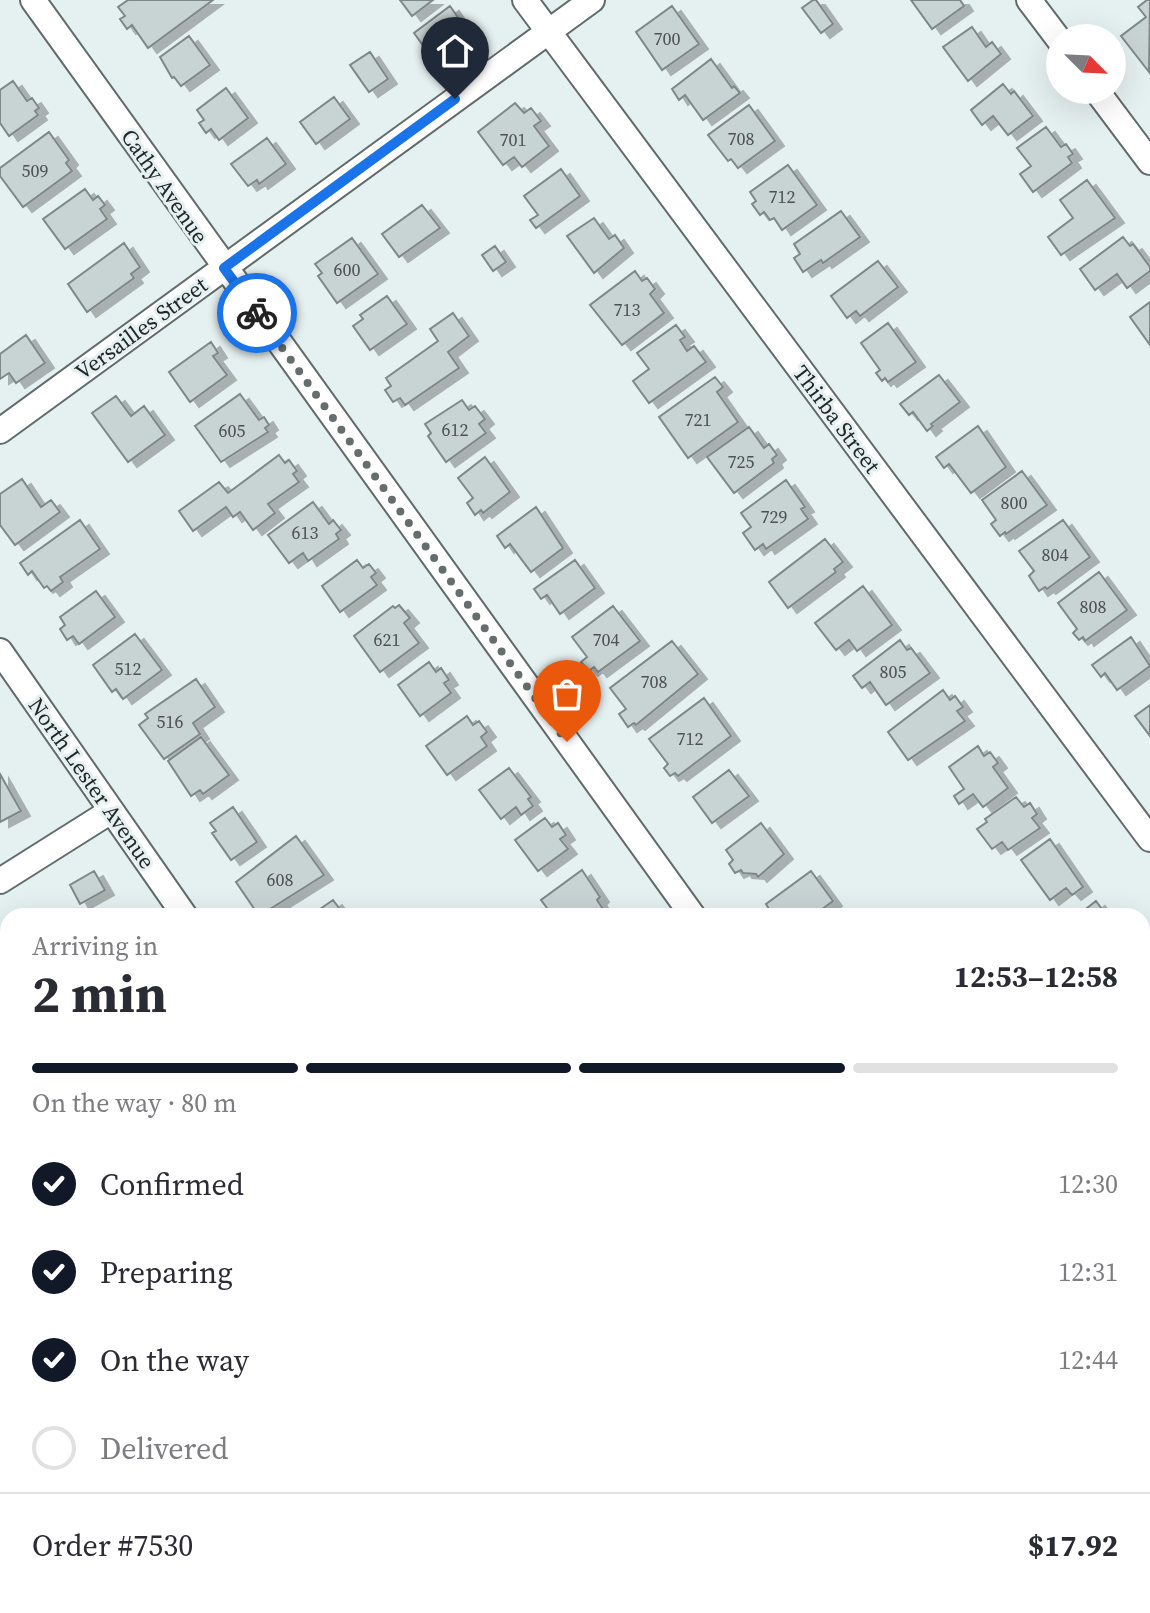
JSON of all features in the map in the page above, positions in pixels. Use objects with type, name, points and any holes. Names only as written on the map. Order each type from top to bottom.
[{"type":"street","name":"Cathy Avenue","points":[[33,0],[687,908]]},
{"type":"street","name":"Thirba Street","points":[[525,0],[1150,839]]},
{"type":"street","name":"Versailles Street","points":[[0,431],[592,0]]},
{"type":"street","points":[[1029,0],[1047,24]]},
{"type":"street","points":[[1106,104],[1150,162]]},
{"type":"street","name":"North Lester Avenue","points":[[0,651],[179,908]]},
{"type":"street","points":[[0,881],[111,811]]},
{"type":"building","points":[[128,0],[213,0],[148,48],[132,25],[127,29],[120,19],[125,16],[118,7]]},
{"type":"building","points":[[400,0],[433,0],[412,16]]},
{"type":"building","points":[[813,0],[833,24],[821,33],[802,8]]},
{"type":"building","points":[[911,0],[960,0],[964,6],[932,29]]},
{"type":"building","points":[[1150,0],[1149,72],[1126,42],[1126,32],[1146,17],[1138,7]]},
{"type":"building","points":[[450,6],[466,29],[457,36],[459,40],[433,59],[414,33]]},
{"type":"building","points":[[672,6],[699,44],[662,70],[636,32]]},
{"type":"building","points":[[972,27],[986,47],[992,42],[1001,54],[968,81],[943,47]]},
{"type":"building","points":[[189,36],[210,65],[181,86],[172,78],[160,57]]},
{"type":"building","points":[[370,52],[388,79],[369,92],[350,65]]},
{"type":"building","points":[[711,59],[732,88],[734,86],[740,93],[703,120],[685,95],[679,100],[672,89]]},
{"type":"building","points":[[13,81],[27,101],[32,98],[39,108],[35,111],[38,115],[9,136],[0,123],[0,90]]},
{"type":"building","points":[[1003,84],[1011,94],[1014,91],[1033,116],[1008,135],[993,116],[982,125],[971,110]]},
{"type":"building","points":[[226,88],[248,118],[219,140],[211,129],[206,133],[199,123],[204,120],[197,110]]},
{"type":"building","points":[[334,97],[350,119],[316,144],[300,122]]},
{"type":"building","points":[[515,103],[524,113],[531,108],[541,121],[534,126],[549,146],[522,167],[514,157],[503,165],[478,132]]},
{"type":"building","points":[[749,105],[775,141],[738,168],[731,159],[728,161],[708,135]]},
{"type":"building","points":[[1046,127],[1061,147],[1066,144],[1073,154],[1068,157],[1072,163],[1033,192],[1020,174],[1031,166],[1017,148]]},
{"type":"building","points":[[49,132],[69,160],[66,163],[72,171],[23,207],[0,176],[0,168]]},
{"type":"building","points":[[267,138],[286,164],[259,184],[257,180],[248,186],[231,164]]},
{"type":"building","points":[[788,165],[817,205],[782,230],[774,218],[770,220],[764,212],[760,215],[752,204],[756,201],[750,192]]},
{"type":"building","points":[[561,169],[580,196],[536,228],[530,220],[538,215],[524,196]]},
{"type":"building","points":[[1087,180],[1115,218],[1061,255],[1048,237],[1073,218],[1060,200]]},
{"type":"building","points":[[85,189],[93,200],[98,196],[105,205],[100,209],[107,219],[65,249],[43,219]]},
{"type":"building","points":[[422,205],[440,228],[399,257],[382,234]]},
{"type":"building","points":[[841,211],[860,237],[823,263],[821,260],[803,272],[794,258],[800,254],[794,244]]},
{"type":"building","points":[[594,218],[609,239],[615,235],[624,248],[594,273],[567,236]]},
{"type":"building","points":[[1123,237],[1130,246],[1133,244],[1150,271],[1127,288],[1117,274],[1095,290],[1080,269]]},
{"type":"building","points":[[352,238],[378,274],[337,303],[318,276],[322,273],[315,264]]},
{"type":"building","points":[[124,243],[140,267],[131,274],[134,278],[87,312],[68,284]]},
{"type":"building","points":[[495,246],[506,262],[493,271],[482,255]]},
{"type":"building","points":[[878,261],[898,287],[860,316],[856,311],[847,318],[831,296]]},
{"type":"building","points":[[635,271],[642,281],[647,278],[655,289],[650,294],[664,313],[622,345],[590,305]]},
{"type":"building","points":[[387,296],[407,324],[370,350],[353,326],[363,319],[360,315]]},
{"type":"building","points":[[1150,302],[1150,345],[1130,317]]},
{"type":"building","points":[[453,313],[469,336],[448,352],[459,368],[405,405],[400,398],[393,402],[385,390],[391,386],[386,378],[438,341],[430,329]]},
{"type":"building","points":[[888,323],[916,362],[888,382],[885,378],[882,381],[876,373],[880,370],[861,343]]},
{"type":"building","points":[[676,325],[685,337],[680,340],[687,351],[694,346],[706,362],[649,403],[633,381],[649,369],[637,353]]},
{"type":"building","points":[[26,335],[45,363],[16,383],[9,373],[0,379],[0,354]]},
{"type":"building","points":[[211,342],[218,353],[213,356],[227,375],[190,402],[169,372]]},
{"type":"building","points":[[939,375],[960,402],[931,424],[933,426],[927,431],[913,412],[909,415],[900,404]]},
{"type":"building","points":[[715,377],[723,387],[717,392],[738,422],[688,458],[659,417]]},
{"type":"building","points":[[240,394],[259,420],[264,417],[269,425],[265,428],[268,432],[221,462],[195,426]]},
{"type":"building","points":[[116,396],[131,416],[144,406],[165,435],[128,462],[92,413]]},
{"type":"building","points":[[462,400],[469,410],[475,406],[485,419],[479,424],[486,433],[446,462],[428,436],[431,433],[425,424]]},
{"type":"building","points":[[978,426],[1006,467],[971,493],[949,464],[944,468],[936,457]]},
{"type":"building","points":[[749,427],[764,448],[769,444],[777,455],[772,459],[774,463],[734,493],[707,457]]},
{"type":"building","points":[[279,455],[285,463],[289,460],[297,471],[293,474],[299,482],[268,504],[275,513],[253,530],[240,512],[233,517],[226,507],[193,531],[179,511],[219,482],[228,493]]},
{"type":"building","points":[[485,457],[510,492],[483,513],[481,510],[475,515],[467,503],[473,498],[458,478]]},
{"type":"building","points":[[1022,471],[1047,505],[1000,536],[991,524],[996,520],[982,500]]},
{"type":"building","points":[[22,479],[41,507],[51,500],[60,512],[15,545],[0,525],[0,494]]},
{"type":"building","points":[[786,480],[805,507],[801,509],[808,519],[766,549],[763,544],[755,550],[743,533],[751,527],[741,513]]},
{"type":"building","points":[[313,502],[329,524],[333,520],[341,530],[336,534],[339,539],[308,561],[303,553],[289,563],[268,535]]},
{"type":"building","points":[[536,507],[563,548],[531,572],[510,544],[505,548],[497,536]]},
{"type":"building","points":[[80,520],[100,549],[60,577],[63,582],[51,591],[47,586],[44,588],[32,571],[28,575],[20,563]]},
{"type":"building","points":[[1063,520],[1090,557],[1047,589],[1045,587],[1039,591],[1029,576],[1034,571],[1019,551]]},
{"type":"building","points":[[825,539],[843,562],[834,569],[836,572],[788,608],[769,582]]},
{"type":"building","points":[[357,560],[363,568],[369,564],[376,573],[371,577],[377,585],[340,612],[322,586]]},
{"type":"building","points":[[575,560],[595,588],[560,614],[547,595],[541,599],[534,589]]},
{"type":"building","points":[[1099,572],[1127,610],[1085,641],[1083,637],[1079,640],[1073,633],[1077,629],[1058,603]]},
{"type":"building","points":[[863,586],[892,625],[857,651],[849,640],[836,650],[815,623]]},
{"type":"building","points":[[96,591],[115,617],[79,644],[73,636],[67,640],[60,629],[65,625],[60,617]]},
{"type":"building","points":[[399,605],[410,618],[404,623],[419,643],[380,672],[354,636],[393,606]]},
{"type":"building","points":[[613,606],[640,641],[598,672],[594,667],[589,671],[581,662],[587,657],[572,637]]},
{"type":"building","points":[[135,634],[162,670],[123,699],[116,689],[112,692],[93,665]]},
{"type":"building","points":[[1131,637],[1150,666],[1117,690],[1105,673],[1101,677],[1092,665]]},
{"type":"building","points":[[900,640],[907,650],[911,648],[930,673],[886,705],[870,682],[862,688],[853,676]]},
{"type":"building","points":[[672,641],[698,674],[636,725],[634,723],[628,727],[619,714],[626,709],[610,688]]},
{"type":"building","points":[[429,662],[436,672],[441,668],[449,680],[444,683],[451,693],[420,716],[398,685]]},
{"type":"building","points":[[196,679],[215,707],[193,723],[200,734],[164,759],[139,725],[148,718],[145,714]]},
{"type":"building","points":[[943,690],[950,700],[955,696],[963,707],[957,711],[965,721],[908,760],[888,732]]},
{"type":"building","points":[[704,698],[731,736],[678,776],[675,773],[670,776],[664,768],[668,764],[649,739]]},
{"type":"building","points":[[1150,705],[1150,736],[1135,716]]},
{"type":"building","points":[[467,716],[473,725],[479,721],[487,732],[481,737],[487,746],[447,775],[426,746]]},
{"type":"building","points":[[201,737],[229,775],[203,794],[200,790],[191,796],[168,761]]},
{"type":"building","points":[[978,746],[984,756],[990,752],[998,763],[993,767],[1008,788],[983,807],[973,794],[959,804],[954,796],[964,789],[949,767]]},
{"type":"building","points":[[509,768],[531,797],[528,799],[533,806],[521,815],[516,807],[501,819],[479,790]]},
{"type":"building","points":[[729,770],[749,796],[712,823],[693,797]]},
{"type":"building","points":[[0,774],[21,811],[0,822]]},
{"type":"building","points":[[1016,797],[1024,807],[1030,803],[1037,814],[1032,818],[1040,828],[1008,850],[1002,842],[992,849],[977,829],[987,822],[985,819]]},
{"type":"building","points":[[233,807],[257,842],[231,860],[212,833],[216,831],[210,823]]},
{"type":"building","points":[[545,818],[552,827],[558,823],[566,835],[560,839],[568,849],[538,871],[515,840]]},
{"type":"building","points":[[761,823],[784,854],[758,877],[741,870],[735,873],[729,864],[733,860],[726,850]]},
{"type":"building","points":[[296,836],[324,875],[272,908],[254,908],[236,882]]},
{"type":"building","points":[[1050,839],[1083,887],[1072,895],[1066,888],[1050,900],[1021,860]]},
{"type":"building","points":[[582,870],[600,897],[597,900],[602,908],[547,908],[541,900]]},
{"type":"building","points":[[94,871],[105,890],[80,904],[70,885]]},
{"type":"building","points":[[811,871],[833,901],[824,908],[768,908],[766,904]]},
{"type":"building","points":[[333,900],[339,908],[321,908]]},
{"type":"building","points":[[1096,901],[1101,908],[1087,908]]},
{"type":"way so far","points":[[257,313],[567,742]]},
{"type":"route","points":[[257,313],[224,268],[455,99]]}]
